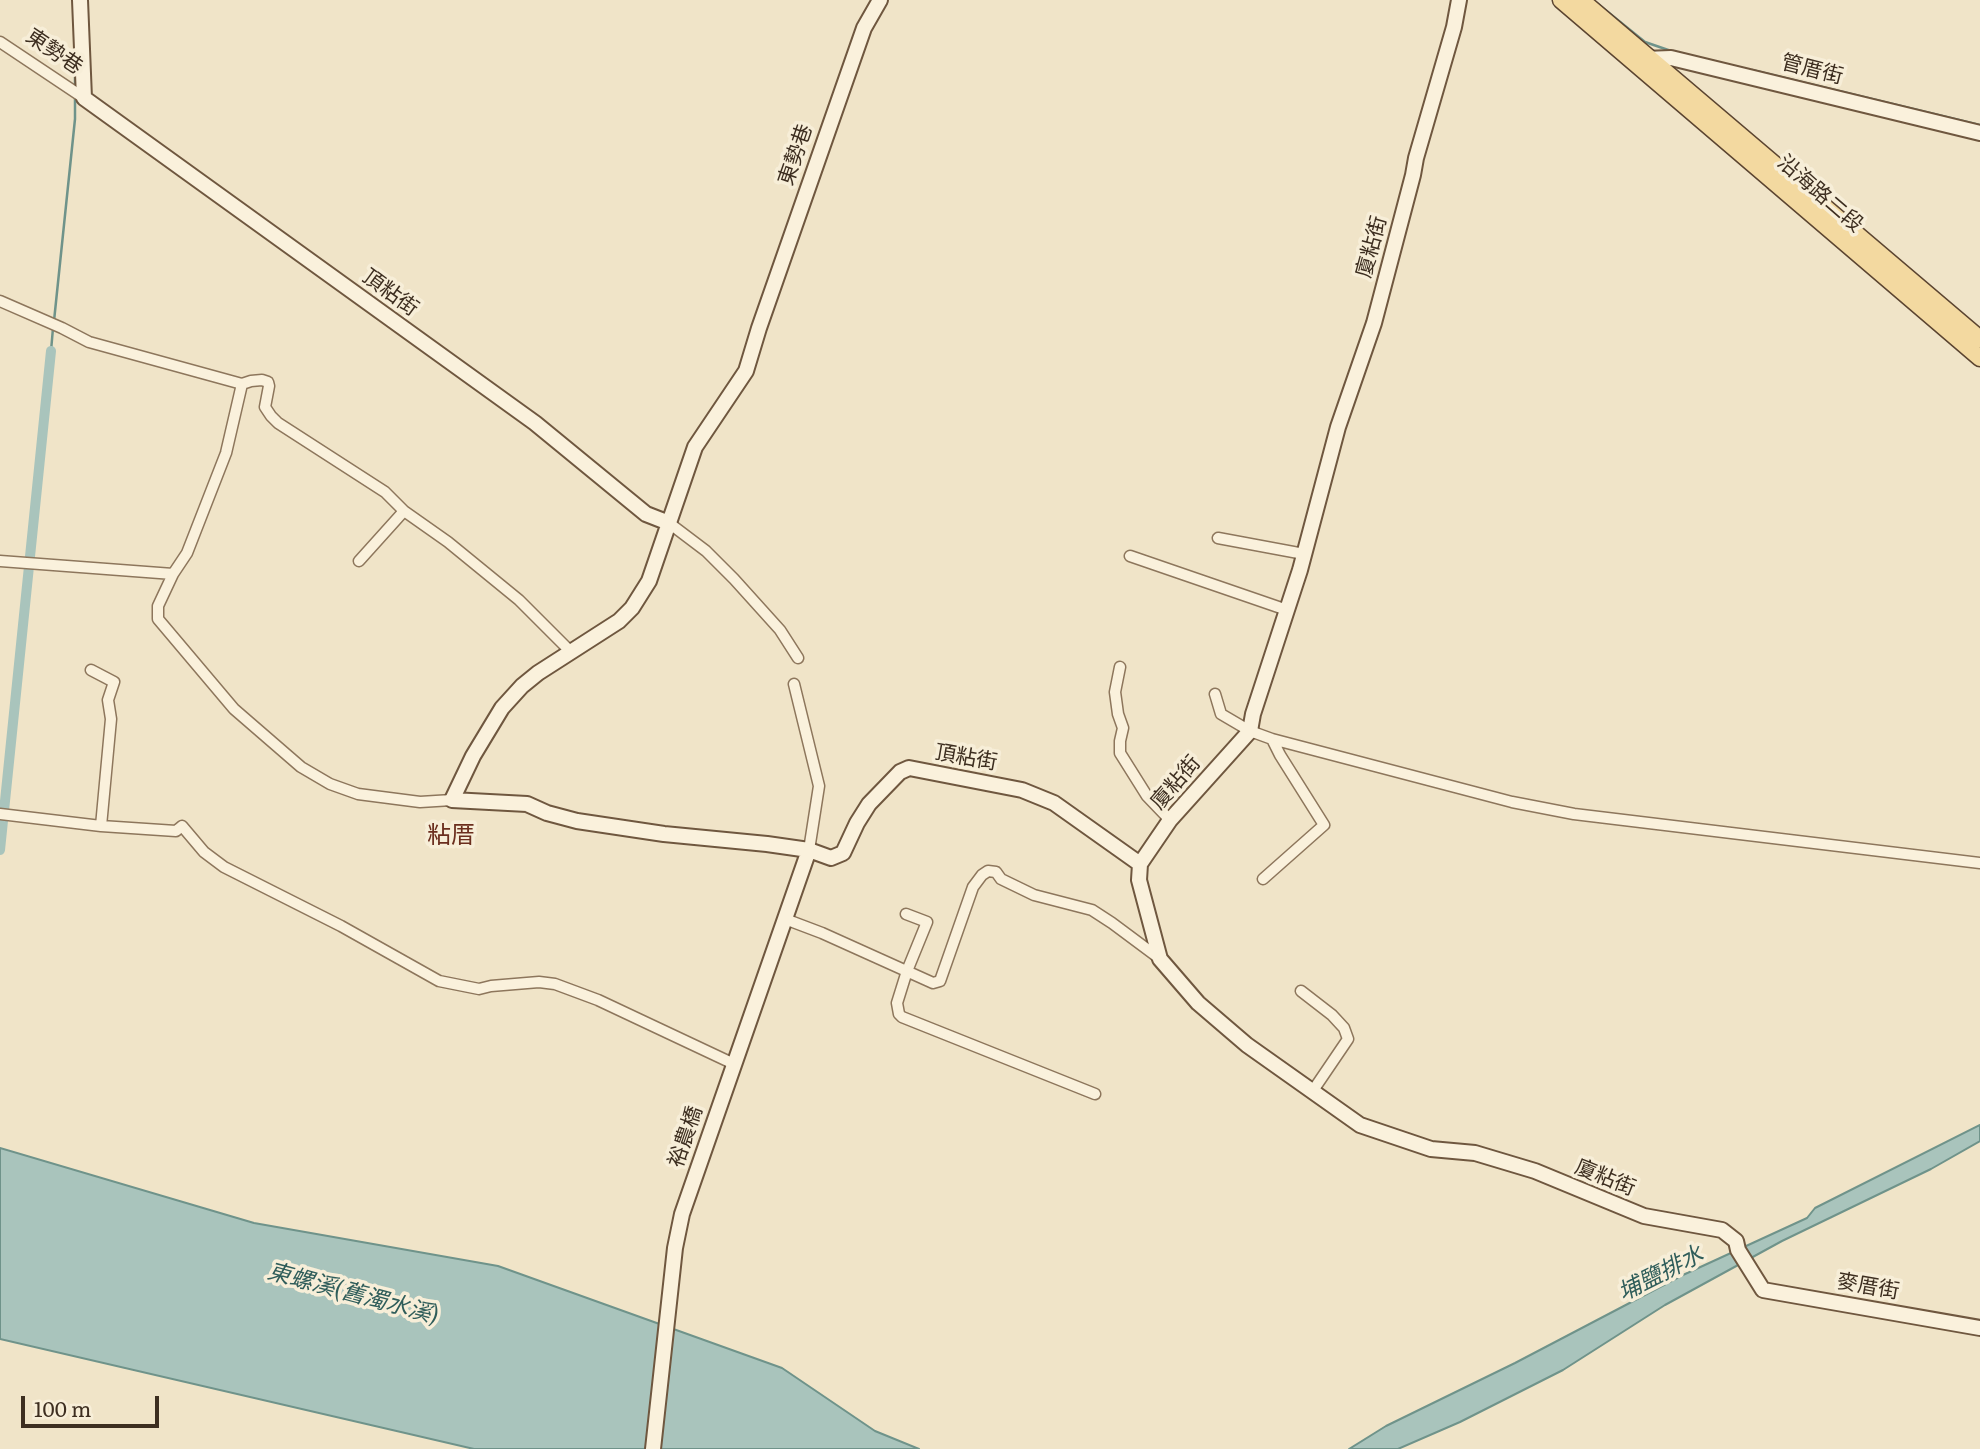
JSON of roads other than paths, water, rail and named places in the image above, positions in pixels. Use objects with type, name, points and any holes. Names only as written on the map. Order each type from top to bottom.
[{"type":"main road","name":"沿海路二段","points":[[1561,0],[1980,358]]},
{"type":"main road","name":"沿海路二段","points":[[1581,0],[1980,339]]},
{"type":"street","points":[[80,0],[84,98]]},
{"type":"street","name":"東勢巷","points":[[669,523],[695,447],[746,371],[864,28],[880,0]]},
{"type":"street","name":"廈粘街","points":[[1459,0],[1374,323],[1338,427],[1304,554],[1250,731],[1170,820],[1140,864],[1139,880],[1160,959],[1198,1003],[1247,1045],[1360,1125],[1431,1149],[1475,1153],[1535,1171],[1644,1216],[1722,1230],[1736,1241],[1738,1250],[1754,1278]]},
{"type":"street","name":"東勢巷","points":[[0,42],[84,98]]},
{"type":"street","name":"管厝街","points":[[1632,60],[1671,58],[1980,133]]},
{"type":"street","name":"頂粘街","points":[[84,98],[535,422],[646,514],[669,523],[706,551],[780,630],[798,658]]},
{"type":"street","points":[[0,300],[89,342],[242,384],[262,380],[268,382],[265,407],[278,423],[385,492],[404,511],[449,542],[519,600],[570,650]]},
{"type":"street","name":"頂粘街","points":[[242,384],[226,453],[187,554],[173,573],[158,606],[158,619],[234,709],[301,767],[330,783],[358,794],[420,802],[452,800],[527,804],[547,813],[603,825],[768,844],[809,850],[831,858],[844,853],[869,804],[900,772],[909,768],[1017,788],[1054,803],[1140,864]]},
{"type":"street","points":[[359,561],[404,511]]},
{"type":"street","points":[[452,800],[473,756],[502,708],[522,686],[570,650],[619,621],[632,608],[649,581],[669,523]]},
{"type":"street","points":[[1218,538],[1304,554]]},
{"type":"street","points":[[1130,556],[1287,610]]},
{"type":"street","points":[[0,561],[173,573]]},
{"type":"street","points":[[1120,667],[1115,692],[1123,728],[1120,752],[1147,796],[1170,820]]},
{"type":"street","points":[[91,670],[114,682],[108,700],[111,719],[101,826]]},
{"type":"street","points":[[794,684],[819,786],[809,850]]},
{"type":"street","points":[[1215,694],[1221,714],[1250,731],[1272,739],[1513,802],[1574,814],[1980,863]]},
{"type":"street","points":[[1263,879],[1324,825],[1272,739]]},
{"type":"street","points":[[0,814],[101,826],[176,831],[182,826],[204,852],[224,867],[341,926],[439,981],[479,989],[539,982],[555,984],[598,1000],[734,1064]]},
{"type":"street","name":"裕農橋","points":[[653,1449],[675,1248],[682,1213],[809,850]]},
{"type":"street","points":[[785,919],[933,983],[940,981],[973,887],[988,871],[996,872],[1001,879],[1034,895],[1092,910],[1160,959]]},
{"type":"street","points":[[906,914],[927,922],[897,1003],[902,1017],[1095,1094]]},
{"type":"street","points":[[1301,991],[1332,1015],[1344,1028],[1348,1039],[1312,1092]]},
{"type":"street","name":"麥厝街","points":[[1754,1278],[1763,1290],[1980,1328]]},
{"type":"water","points":[[1980,1125],[1980,1141],[1931,1169],[1782,1241],[1665,1305],[1563,1370],[1460,1422],[1398,1449],[1349,1449],[1386,1426],[1515,1363],[1683,1275],[1807,1218],[1815,1208]]},
{"type":"water","name":"東螺溪(舊濁水溪)","points":[[0,1148],[254,1223],[498,1266],[782,1368],[875,1431],[919,1449],[474,1449],[0,1339]]},
{"type":"waterway","points":[[1593,0],[1645,42],[1674,52]]},
{"type":"waterway","points":[[75,42],[75,88]]},
{"type":"waterway","points":[[1752,70],[1980,125]]},
{"type":"waterway","points":[[54,321],[75,119],[75,94]]},
{"type":"waterway","points":[[51,351],[53,328]]},
{"type":"waterway","points":[[0,850],[51,351]]},
{"type":"district","name":"粘厝","points":[[451,836]]},
{"type":"water label","name":"埔鹽排水","points":[[1661,1274]]}]
